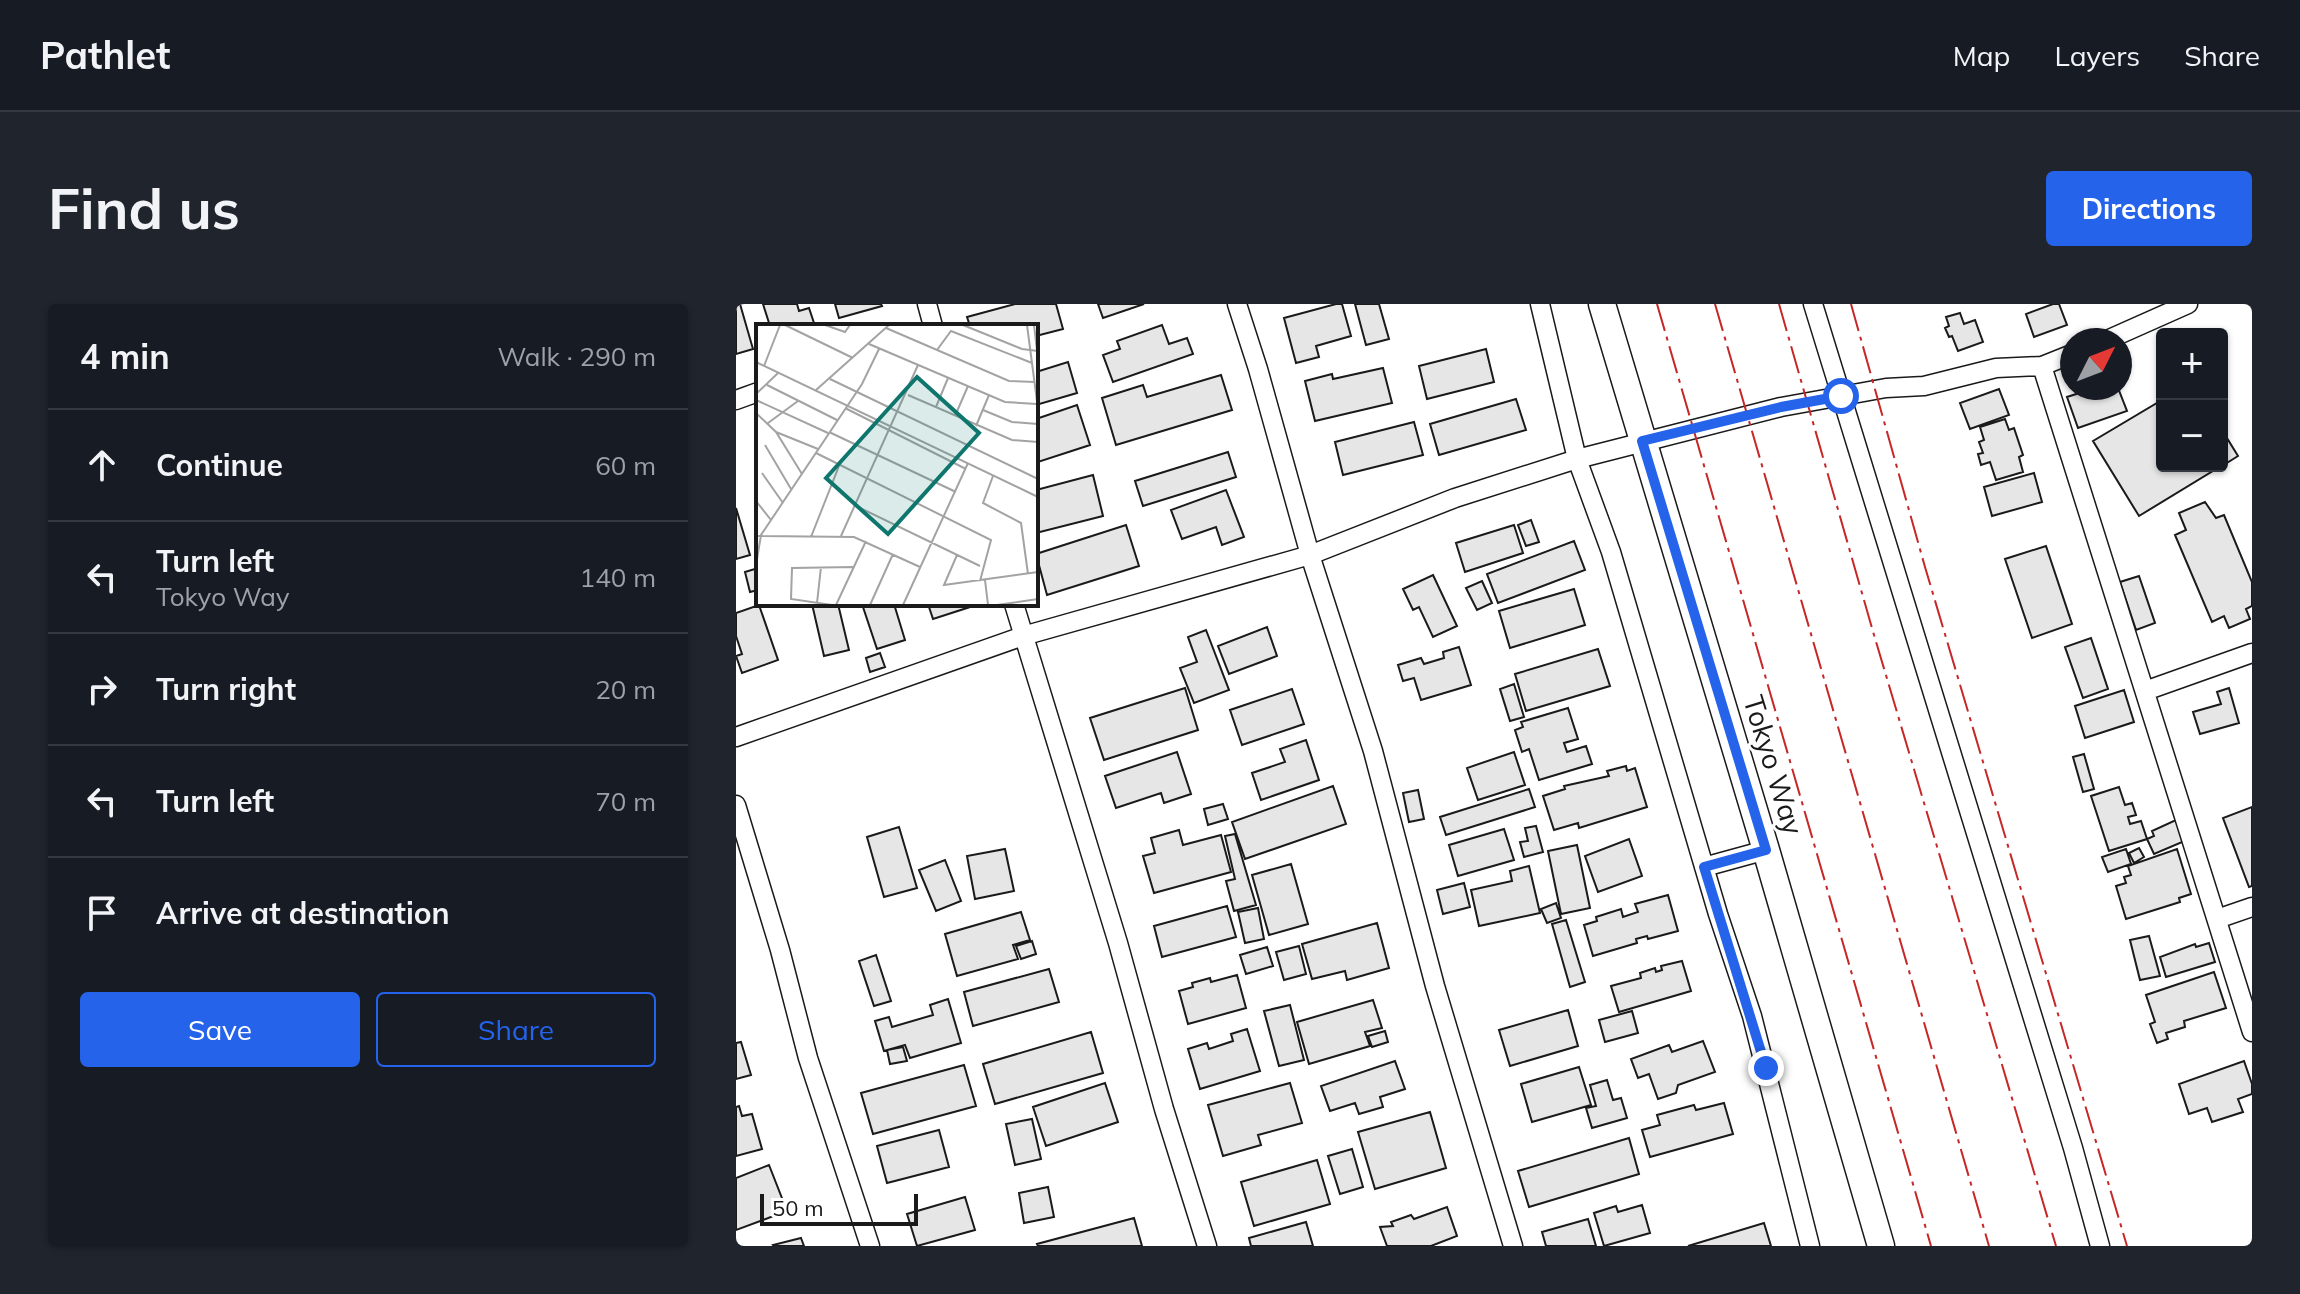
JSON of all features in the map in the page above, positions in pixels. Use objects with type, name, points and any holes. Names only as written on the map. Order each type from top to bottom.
[{"type":"main road","name":"Tokyo Way","points":[[1602,304],[1881,1246]]},
{"type":"street","points":[[927,304],[932,324]]},
{"type":"street","points":[[1237,304],[1310,555],[1373,751],[1435,986],[1513,1246]]},
{"type":"street","points":[[1540,304],[1577,459],[1611,552],[1704,867],[1752,1016],[1810,1246]]},
{"type":"street","points":[[1813,304],[2073,1148],[2100,1246]]},
{"type":"street","points":[[2132,329],[2188,304]]},
{"type":"street","points":[[736,737],[1023,636],[1310,555],[1455,498],[1577,459],[1781,407],[1886,388],[1924,386],[1996,368],[2042,366],[2060,359]]},
{"type":"street","points":[[2042,366],[2252,1032]]},
{"type":"street","points":[[736,400],[756,393]]},
{"type":"street","points":[[1015,606],[1207,1246]]},
{"type":"street","points":[[2145,691],[2252,653]]},
{"type":"street","points":[[736,805],[780,950],[808,1058],[870,1246]]},
{"type":"street","points":[[1704,867],[1766,850]]},
{"type":"street","points":[[2217,919],[2252,907]]},
{"type":"building","points":[[736,304],[740,304],[753,349],[736,354]]},
{"type":"building","points":[[763,304],[797,304],[799,311],[809,308],[814,324],[769,324]]},
{"type":"building","points":[[835,304],[881,304],[882,306],[839,318]]},
{"type":"building","points":[[1015,304],[1056,304],[1063,329],[1038,335],[1038,324],[969,324],[967,317]]},
{"type":"building","points":[[1098,304],[1144,304],[1103,318]]},
{"type":"building","points":[[1342,304],[1351,336],[1316,346],[1319,357],[1296,363],[1284,318]]},
{"type":"building","points":[[1355,304],[1379,304],[1389,339],[1366,345]]},
{"type":"building","points":[[2059,304],[2067,325],[2034,337],[2026,314]]},
{"type":"building","points":[[1960,313],[1964,324],[1975,320],[1983,342],[1958,351],[1945,328],[1949,326],[1946,317]]},
{"type":"building","points":[[1162,325],[1169,344],[1187,338],[1193,354],[1113,382],[1103,355],[1120,349],[1117,341]]},
{"type":"building","points":[[1486,349],[1494,382],[1427,399],[1419,366]]},
{"type":"building","points":[[1068,362],[1077,393],[1038,404],[1038,371]]},
{"type":"building","points":[[1383,368],[1392,403],[1315,421],[1305,381],[1332,374],[1333,379]]},
{"type":"building","points":[[1221,375],[1232,410],[1116,445],[1102,398],[1143,385],[1147,397]]},
{"type":"building","points":[[1999,389],[2009,415],[1970,429],[1960,403]]},
{"type":"building","points":[[1516,399],[1526,430],[1439,455],[1430,424]]},
{"type":"building","points":[[2068,400],[2123,400],[2127,411],[2078,428]]},
{"type":"building","points":[[2156,404],[2156,472],[2211,472],[2139,516],[2093,441]]},
{"type":"building","points":[[1077,405],[1090,445],[1038,462],[1038,418]]},
{"type":"building","points":[[2005,419],[2009,430],[2014,428],[2023,455],[2019,457],[2023,472],[1996,480],[1990,462],[1981,465],[1978,454],[1983,453],[1979,442],[1984,440],[1980,427]]},
{"type":"building","points":[[1414,422],[1423,455],[1343,475],[1335,442]]},
{"type":"building","points":[[2228,440],[2238,456],[2228,462]]},
{"type":"building","points":[[1228,452],[1236,477],[1143,506],[1135,481]]},
{"type":"building","points":[[2034,473],[2042,502],[1992,516],[1984,487]]},
{"type":"building","points":[[1093,475],[1103,516],[1038,532],[1038,489]]},
{"type":"building","points":[[1226,490],[1244,537],[1222,545],[1216,527],[1182,539],[1171,510]]},
{"type":"building","points":[[2205,502],[2216,518],[2224,515],[2252,582],[2252,606],[2246,609],[2250,619],[2229,628],[2224,616],[2212,622],[2175,535],[2186,530],[2179,513]]},
{"type":"building","points":[[736,508],[750,555],[736,559]]},
{"type":"building","points":[[1531,520],[1539,542],[1526,546],[1518,525]]},
{"type":"building","points":[[1126,525],[1139,566],[1047,595],[1038,553]]},
{"type":"building","points":[[1514,525],[1523,553],[1465,572],[1456,543]]},
{"type":"building","points":[[1574,541],[1585,570],[1498,603],[1487,574]]},
{"type":"building","points":[[2046,546],[2072,624],[2032,638],[2005,559]]},
{"type":"building","points":[[756,569],[756,590],[750,592],[745,572]]},
{"type":"building","points":[[1433,575],[1457,626],[1433,637],[1419,607],[1413,610],[1403,589]]},
{"type":"building","points":[[2139,576],[2155,623],[2136,630],[2120,582]]},
{"type":"building","points":[[1482,581],[1492,603],[1477,610],[1466,588]]},
{"type":"building","points":[[1574,589],[1585,625],[1510,648],[1499,611]]},
{"type":"building","points":[[759,606],[778,660],[742,673],[736,656],[742,654],[736,636],[736,613]]},
{"type":"building","points":[[812,606],[838,606],[849,650],[824,656]]},
{"type":"building","points":[[863,606],[895,606],[905,640],[877,649]]},
{"type":"building","points":[[929,606],[970,606],[970,607],[933,619]]},
{"type":"building","points":[[1267,627],[1277,656],[1229,674],[1218,646]]},
{"type":"building","points":[[1206,630],[1229,690],[1194,703],[1180,668],[1197,662],[1188,637]]},
{"type":"building","points":[[2091,638],[2108,689],[2083,698],[2065,647]]},
{"type":"building","points":[[1459,647],[1471,685],[1421,700],[1414,678],[1403,681],[1398,665],[1421,658],[1424,664],[1444,658],[1443,652]]},
{"type":"building","points":[[1598,649],[1610,686],[1526,711],[1515,674]]},
{"type":"building","points":[[880,653],[885,667],[870,672],[866,658]]},
{"type":"building","points":[[1514,684],[1524,717],[1510,721],[1500,689]]},
{"type":"building","points":[[1185,688],[1198,730],[1104,760],[1090,718]]},
{"type":"building","points":[[2229,688],[2239,723],[2200,734],[2193,712],[2221,704],[2217,692]]},
{"type":"building","points":[[1292,689],[1304,724],[1242,745],[1230,710]]},
{"type":"building","points":[[2124,690],[2134,722],[2085,738],[2075,706]]},
{"type":"building","points":[[1568,708],[1578,739],[1564,743],[1567,752],[1586,746],[1592,764],[1539,780],[1529,749],[1522,752],[1515,730],[1523,727],[1521,722]]},
{"type":"building","points":[[1306,740],[1319,780],[1261,800],[1252,773],[1285,762],[1280,749]]},
{"type":"building","points":[[1177,752],[1191,794],[1164,803],[1161,793],[1116,808],[1105,776]]},
{"type":"building","points":[[1514,752],[1525,785],[1478,800],[1467,768]]},
{"type":"building","points":[[2084,754],[2094,789],[2083,792],[2073,757]]},
{"type":"building","points":[[1626,766],[1627,771],[1635,768],[1647,807],[1579,828],[1578,823],[1554,830],[1543,796],[1565,789],[1564,786],[1609,776],[1607,771]]},
{"type":"building","points":[[1333,786],[1346,824],[1245,859],[1232,822]]},
{"type":"building","points":[[2119,787],[2125,805],[2132,803],[2136,815],[2128,817],[2130,824],[2141,821],[2147,839],[2109,851],[2091,796]]},
{"type":"building","points":[[1529,789],[1535,807],[1446,835],[1440,817]]},
{"type":"building","points":[[1418,790],[1424,819],[1409,822],[1403,793]]},
{"type":"building","points":[[1223,804],[1228,819],[1208,825],[1204,809]]},
{"type":"building","points":[[2252,807],[2252,886],[2249,887],[2223,818]]},
{"type":"building","points":[[2178,819],[2187,840],[2154,854],[2147,839],[2154,836],[2152,831]]},
{"type":"building","points":[[1536,826],[1543,852],[1524,857],[1520,842],[1528,841],[1525,828]]},
{"type":"building","points":[[899,827],[917,888],[884,897],[867,837]]},
{"type":"building","points":[[1504,829],[1514,860],[1458,876],[1449,845]]},
{"type":"building","points":[[1179,830],[1183,845],[1221,835],[1231,872],[1154,893],[1143,856],[1155,853],[1151,838]]},
{"type":"building","points":[[1235,834],[1256,905],[1234,911],[1226,881],[1235,879],[1225,836]]},
{"type":"building","points":[[1629,839],[1642,876],[1598,892],[1585,856]]},
{"type":"building","points":[[1577,845],[1590,908],[1561,914],[1548,851]]},
{"type":"building","points":[[2139,848],[2144,857],[2134,863],[2129,853]]},
{"type":"building","points":[[1005,849],[1014,891],[975,899],[967,856]]},
{"type":"building","points":[[2126,849],[2131,864],[2108,872],[2102,857]]},
{"type":"building","points":[[2177,849],[2191,894],[2179,898],[2180,902],[2126,919],[2116,886],[2126,883],[2124,877],[2131,875],[2128,866]]},
{"type":"building","points":[[945,860],[961,901],[936,911],[919,870]]},
{"type":"building","points":[[1291,864],[1308,924],[1269,935],[1252,875]]},
{"type":"building","points":[[1529,866],[1540,913],[1479,926],[1471,890],[1512,881],[1510,871]]},
{"type":"building","points":[[1464,883],[1470,907],[1443,914],[1437,890]]},
{"type":"building","points":[[1668,895],[1678,931],[1636,939],[1637,943],[1593,956],[1584,925],[1597,921],[1596,917],[1621,909],[1623,917],[1638,912],[1635,904]]},
{"type":"building","points":[[1556,903],[1561,918],[1547,923],[1541,909]]},
{"type":"building","points":[[1227,906],[1236,937],[1162,957],[1154,926]]},
{"type":"building","points":[[1258,908],[1264,939],[1245,943],[1238,912]]},
{"type":"building","points":[[1021,912],[1030,940],[1013,945],[1018,959],[957,976],[945,934]]},
{"type":"building","points":[[1566,920],[1585,982],[1570,987],[1552,924]]},
{"type":"building","points":[[1377,923],[1389,968],[1347,980],[1345,971],[1312,979],[1302,944]]},
{"type":"building","points":[[2149,936],[2160,976],[2140,980],[2130,940]]},
{"type":"building","points":[[1032,941],[1036,954],[1021,959],[1016,946]]},
{"type":"building","points":[[2209,943],[2215,962],[2166,977],[2160,957],[2195,944],[2196,947]]},
{"type":"building","points":[[1299,946],[1306,974],[1284,980],[1276,952]]},
{"type":"building","points":[[1267,947],[1273,966],[1246,974],[1240,955]]},
{"type":"building","points":[[876,955],[891,1001],[874,1006],[859,961]]},
{"type":"building","points":[[1682,961],[1691,991],[1619,1012],[1611,986],[1641,978],[1640,973],[1655,968],[1656,972],[1662,970],[1661,966]]},
{"type":"building","points":[[1049,969],[1059,1002],[973,1026],[964,992]]},
{"type":"building","points":[[2214,972],[2226,1008],[2184,1021],[2185,1027],[2166,1033],[2168,1039],[2157,1043],[2150,1024],[2155,1022],[2146,995]]},
{"type":"building","points":[[1237,975],[1246,1008],[1188,1024],[1179,991],[1210,978],[1211,982]]},
{"type":"building","points":[[948,999],[961,1043],[910,1058],[905,1045],[884,1051],[875,1021],[889,1017],[892,1027],[933,1015],[930,1005]]},
{"type":"building","points":[[1373,1000],[1382,1028],[1365,1032],[1370,1046],[1309,1064],[1297,1022]]},
{"type":"building","points":[[1290,1005],[1304,1060],[1279,1066],[1264,1011]]},
{"type":"building","points":[[1568,1010],[1578,1046],[1510,1066],[1499,1030]]},
{"type":"building","points":[[1632,1011],[1638,1033],[1605,1042],[1599,1020]]},
{"type":"building","points":[[1247,1029],[1260,1071],[1200,1089],[1188,1049],[1207,1043],[1209,1049],[1233,1041],[1231,1034]]},
{"type":"building","points":[[1385,1031],[1388,1042],[1372,1047],[1368,1036]]},
{"type":"building","points":[[1091,1032],[1103,1073],[995,1104],[983,1064]]},
{"type":"building","points":[[1703,1041],[1715,1072],[1678,1085],[1676,1093],[1658,1099],[1649,1074],[1638,1078],[1631,1059],[1669,1045],[1672,1052]]},
{"type":"building","points":[[741,1042],[751,1075],[736,1079],[736,1043]]},
{"type":"building","points":[[903,1047],[907,1061],[890,1064],[887,1050]]},
{"type":"building","points":[[1395,1061],[1405,1089],[1380,1097],[1383,1107],[1359,1114],[1355,1103],[1330,1111],[1321,1086]]},
{"type":"building","points":[[2244,1061],[2252,1094],[2238,1099],[2243,1112],[2212,1122],[2207,1108],[2189,1114],[2179,1084]]},
{"type":"building","points":[[964,1065],[976,1106],[873,1134],[861,1093]]},
{"type":"building","points":[[1579,1067],[1591,1105],[1532,1122],[1521,1084]]},
{"type":"building","points":[[1607,1080],[1613,1100],[1621,1098],[1627,1118],[1592,1128],[1586,1108],[1596,1106],[1590,1085]]},
{"type":"building","points":[[1105,1083],[1118,1122],[1046,1146],[1033,1107]]},
{"type":"building","points":[[1290,1083],[1302,1123],[1258,1135],[1261,1145],[1223,1156],[1208,1105]]},
{"type":"building","points":[[1724,1103],[1733,1134],[1650,1157],[1642,1130],[1660,1125],[1657,1115],[1694,1105],[1696,1110]]},
{"type":"building","points":[[739,1106],[742,1116],[752,1114],[762,1149],[736,1156],[736,1107]]},
{"type":"building","points":[[1430,1112],[1446,1168],[1375,1189],[1358,1132]]},
{"type":"building","points":[[1032,1119],[1041,1159],[1015,1165],[1006,1124]]},
{"type":"building","points":[[939,1130],[949,1167],[887,1183],[877,1146]]},
{"type":"building","points":[[1629,1138],[1639,1174],[1529,1207],[1518,1171]]},
{"type":"building","points":[[1352,1149],[1363,1187],[1340,1194],[1328,1156]]},
{"type":"building","points":[[1317,1160],[1330,1204],[1254,1226],[1241,1182]]},
{"type":"building","points":[[769,1165],[787,1211],[736,1230],[736,1178]]},
{"type":"building","points":[[1048,1187],[1054,1217],[1024,1223],[1019,1193]]},
{"type":"building","points":[[965,1197],[975,1230],[917,1246],[907,1214]]},
{"type":"building","points":[[1642,1205],[1650,1233],[1604,1246],[1594,1213],[1616,1206],[1618,1212]]},
{"type":"building","points":[[1447,1207],[1457,1236],[1431,1246],[1387,1246],[1380,1227],[1393,1226],[1391,1222],[1411,1215],[1414,1219]]},
{"type":"building","points":[[1134,1218],[1142,1246],[1037,1244]]},
{"type":"building","points":[[1588,1219],[1596,1246],[1546,1246],[1542,1232]]},
{"type":"building","points":[[1306,1222],[1313,1246],[1251,1246],[1249,1238]]},
{"type":"building","points":[[1764,1223],[1771,1246],[1688,1246]]},
{"type":"building","points":[[801,1238],[804,1246],[773,1245]]},
{"type":"power","points":[[1657,304],[1931,1246]]},
{"type":"power","points":[[1715,304],[1989,1246]]},
{"type":"power","points":[[1779,304],[2056,1246]]},
{"type":"power","points":[[1851,304],[1925,567],[2127,1246]]},
{"type":"route","points":[[1766,1068],[1704,867],[1766,850],[1642,441],[1781,407],[1841,396]]}]
